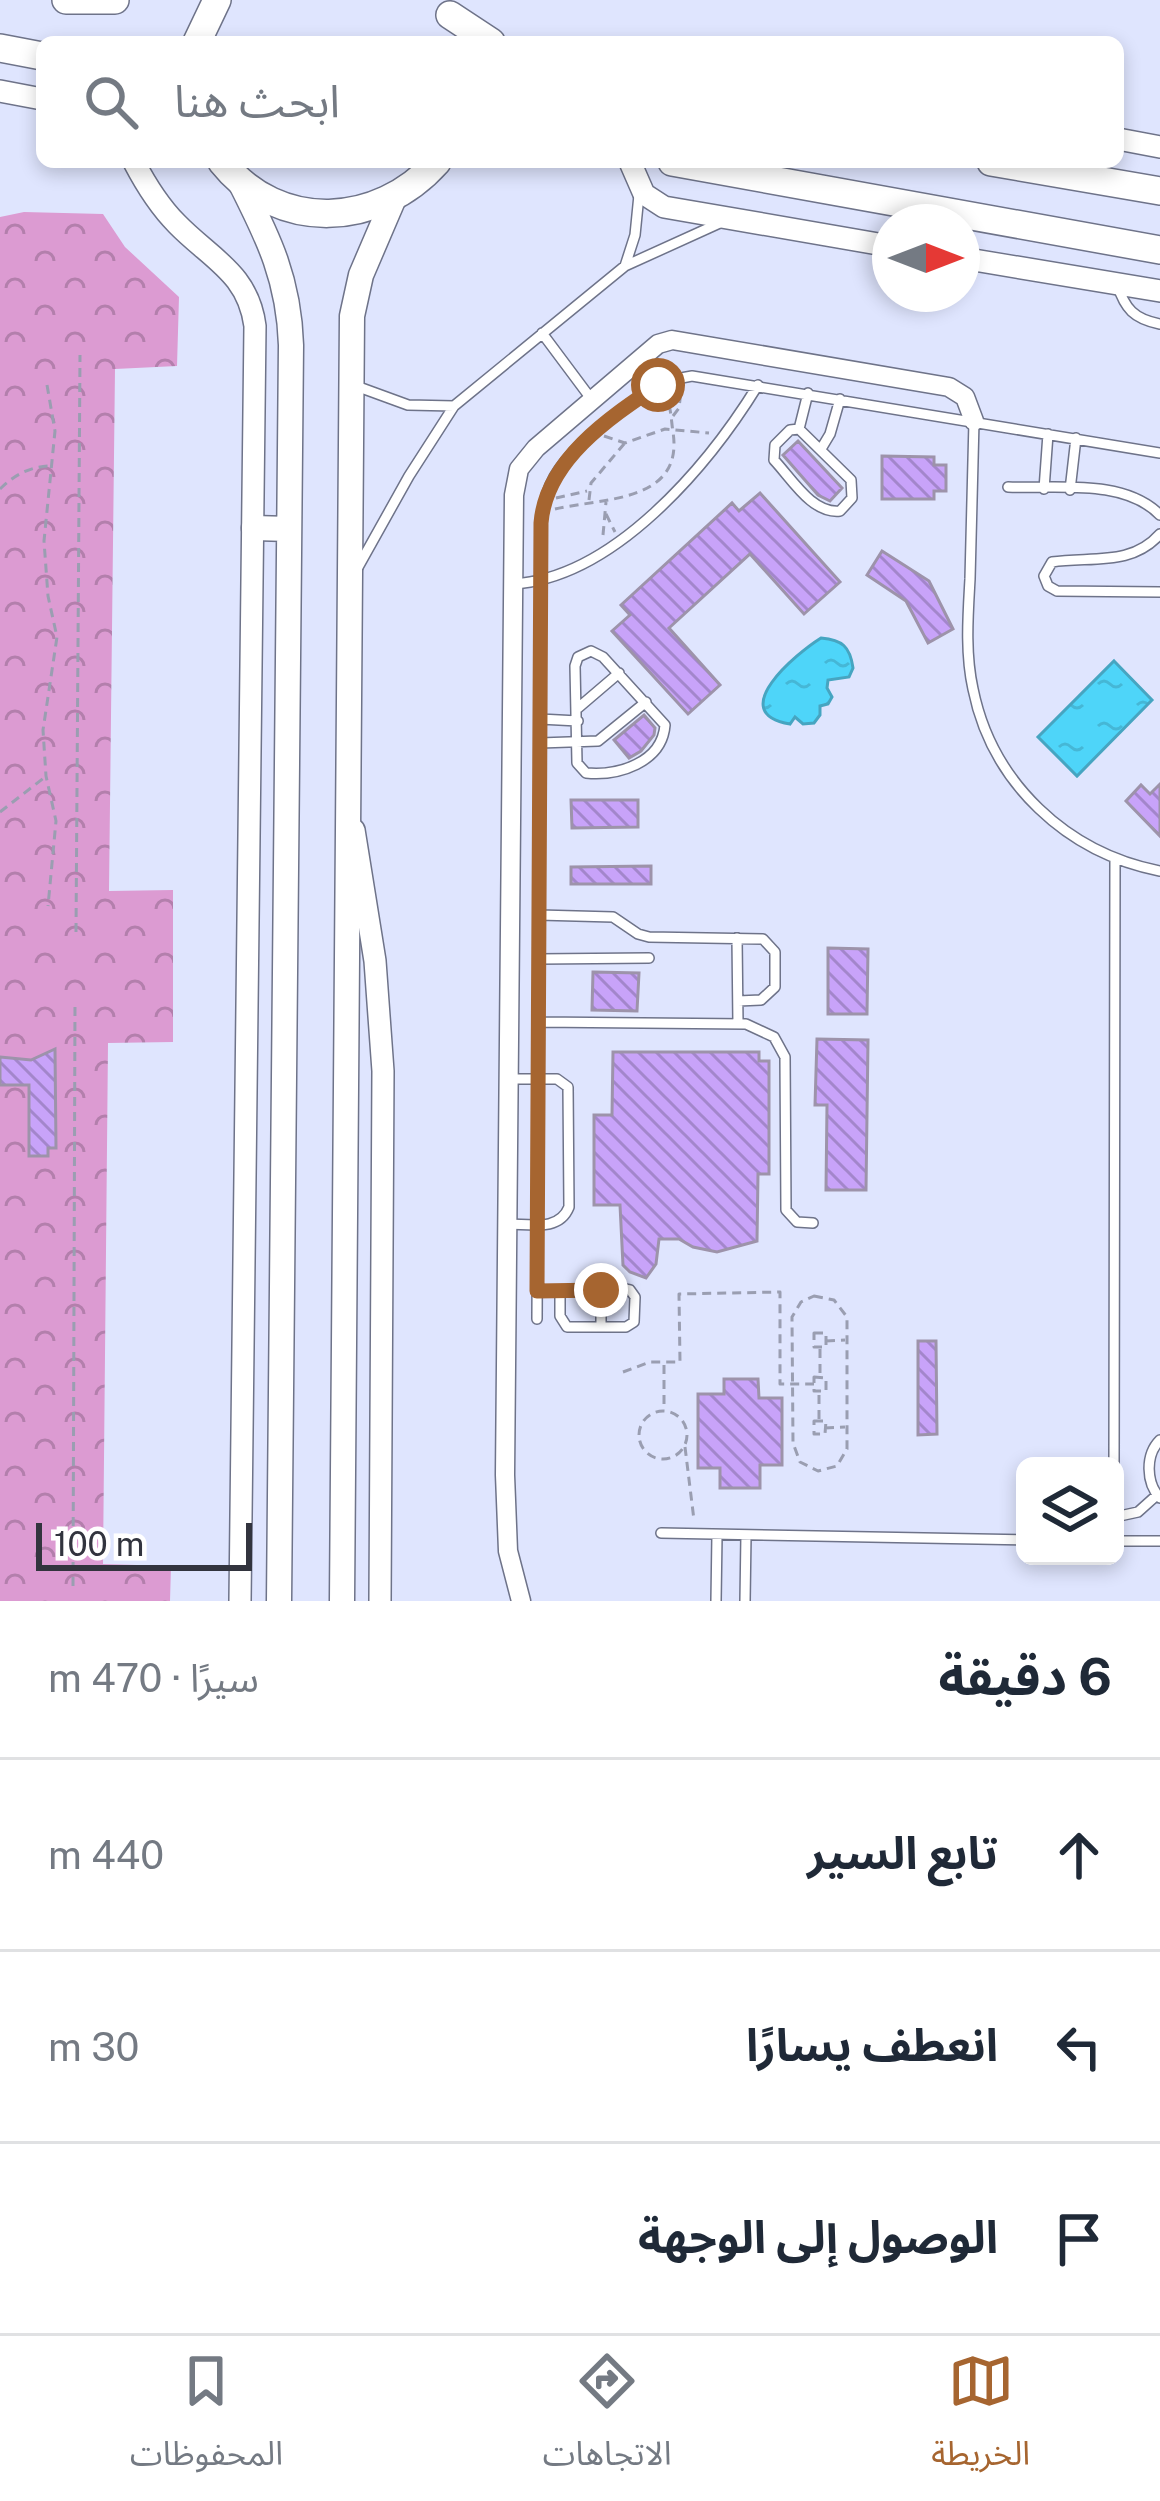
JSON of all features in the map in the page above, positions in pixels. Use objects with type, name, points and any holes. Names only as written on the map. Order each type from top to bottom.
[{"type":"main road","points":[[66,0],[115,0]]},
{"type":"main road","points":[[200,36],[217,0]]},
{"type":"main road","points":[[446,7],[458,36]]},
{"type":"main road","points":[[446,7],[483,36]]},
{"type":"main road","points":[[0,49],[36,55]]},
{"type":"main road","points":[[704,168],[1160,250]]},
{"type":"main road","points":[[1027,168],[1160,191]]},
{"type":"main road","points":[[231,172],[276,204],[327,215],[352,213],[394,198],[430,169]]},
{"type":"main road","points":[[231,172],[275,251],[287,297],[291,346],[279,1601]]},
{"type":"main road","points":[[342,1601],[352,316],[356,288],[394,198]]},
{"type":"main road","points":[[254,528],[289,529]]},
{"type":"street","points":[[0,91],[36,98]]},
{"type":"street","points":[[1124,141],[1160,146]]},
{"type":"street","points":[[138,168],[163,208],[231,268],[250,302],[255,326],[241,1601]]},
{"type":"street","points":[[632,168],[639,187],[664,207],[872,242]]},
{"type":"street","points":[[980,261],[1160,291]]},
{"type":"street","points":[[521,1601],[506,1525],[512,584],[519,469],[536,448],[658,344],[688,340],[949,387],[965,397],[974,422]]},
{"type":"street","points":[[347,797],[368,906],[381,1034],[380,1601]]},
{"type":"lane","points":[[625,266],[635,235],[639,187]]},
{"type":"lane","points":[[350,585],[409,476],[454,406],[625,266],[730,218]]},
{"type":"lane","points":[[1117,284],[1129,311],[1160,324]]},
{"type":"lane","points":[[542,333],[592,400]]},
{"type":"lane","points":[[537,1319],[541,582],[543,506],[559,469],[658,385],[701,376],[1160,453]]},
{"type":"lane","points":[[352,383],[393,402],[454,406]]},
{"type":"lane","points":[[512,584],[541,582],[566,573],[618,541],[682,485],[722,440],[758,385]]},
{"type":"lane","points":[[799,429],[808,393]]},
{"type":"lane","points":[[821,448],[840,399]]},
{"type":"lane","points":[[974,422],[968,647],[977,709],[993,748],[1029,800],[1078,840],[1115,859],[1160,871]]},
{"type":"lane","points":[[799,429],[853,486],[853,498],[840,511],[817,506],[773,457],[775,445],[790,430],[799,429]]},
{"type":"lane","points":[[1044,489],[1048,434]]},
{"type":"lane","points":[[1070,490],[1076,438]]},
{"type":"lane","points":[[1008,488],[1130,494],[1160,514]]},
{"type":"lane","points":[[1160,534],[1147,546],[1115,559],[1052,562],[1044,576],[1048,586],[1058,591],[1160,592]]},
{"type":"lane","points":[[582,654],[600,654],[646,702],[664,721],[665,735],[628,771],[582,771],[577,763],[575,666],[582,654]]},
{"type":"lane","points":[[540,719],[578,714],[619,674]]},
{"type":"lane","points":[[540,743],[604,738],[646,702]]},
{"type":"lane","points":[[1114,1457],[1115,859]]},
{"type":"lane","points":[[539,915],[607,916],[649,937],[763,939],[776,958],[772,992],[761,1000],[738,1001]]},
{"type":"lane","points":[[737,938],[738,1024]]},
{"type":"lane","points":[[539,959],[650,958]]},
{"type":"lane","points":[[538,1022],[738,1024],[768,1031],[782,1050],[784,1205],[792,1219],[813,1223]]},
{"type":"lane","points":[[507,1224],[557,1223],[565,1216],[569,1181],[569,1091],[561,1081],[508,1079]]},
{"type":"lane","points":[[537,1291],[560,1290],[630,1290],[635,1300],[631,1325],[565,1325],[560,1316],[560,1290]]},
{"type":"lane","points":[[601,1290],[602,1328]]},
{"type":"lane","points":[[1124,1515],[1138,1512],[1158,1497],[1150,1482],[1150,1457],[1160,1440]]},
{"type":"lane","points":[[661,1533],[1016,1540]]},
{"type":"lane","points":[[716,1535],[716,1601]]},
{"type":"lane","points":[[745,1601],[746,1535]]},
{"type":"lane","points":[[1124,1541],[1160,1541]]},
{"type":"path","points":[[76,932],[80,355]]},
{"type":"path","points":[[671,417],[680,404],[682,378]]},
{"type":"path","points":[[543,506],[638,493],[666,472],[675,451],[668,397],[658,385]]},
{"type":"path","points":[[46,386],[56,431],[44,541],[57,637],[44,707],[46,776],[56,821],[48,906]]},
{"type":"path","points":[[589,501],[589,490],[606,461],[625,443],[672,429],[699,430],[722,440]]},
{"type":"path","points":[[597,433],[625,443]]},
{"type":"path","points":[[0,489],[22,472],[53,466]]},
{"type":"path","points":[[543,506],[589,490]]},
{"type":"path","points":[[602,551],[606,501]]},
{"type":"path","points":[[605,512],[618,541]]},
{"type":"path","points":[[0,812],[46,776]]},
{"type":"path","points":[[73,1586],[75,1003]]},
{"type":"path","points":[[623,1372],[650,1362],[680,1362],[679,1294],[780,1292],[780,1384],[814,1384]]},
{"type":"path","points":[[820,1296],[840,1304],[847,1317],[847,1449],[842,1461],[825,1471],[805,1467],[794,1450],[793,1384],[792,1317],[801,1302],[820,1296]]},
{"type":"path","points":[[814,1333],[826,1334],[826,1341],[826,1347],[814,1346],[814,1333]]},
{"type":"path","points":[[826,1341],[847,1340]]},
{"type":"path","points":[[820,1347],[820,1377]]},
{"type":"path","points":[[664,1361],[664,1412]]},
{"type":"path","points":[[814,1377],[826,1378],[826,1391],[814,1390],[814,1384],[814,1377]]},
{"type":"path","points":[[819,1391],[819,1421]]},
{"type":"path","points":[[685,1445],[669,1458],[656,1458],[645,1450],[642,1424],[652,1414],[664,1412],[682,1420],[687,1432],[695,1534]]},
{"type":"path","points":[[814,1421],[819,1421],[826,1421],[825,1435],[814,1434],[814,1421]]},
{"type":"path","points":[[826,1428],[847,1427]]},
{"type":"green space","points":[[24,212],[103,214],[125,247],[179,297],[177,366],[115,369],[109,891],[173,890],[173,1042],[108,1043],[103,1564],[171,1566],[170,1601],[0,1601],[0,217]]},
{"type":"water","points":[[821,638],[847,649],[853,668],[849,677],[828,680],[832,697],[820,706],[814,723],[803,724],[795,717],[790,724],[771,718],[764,708],[764,696],[772,683]]},
{"type":"water","points":[[1114,661],[1152,700],[1077,776],[1038,737]]},
{"type":"building","points":[[798,441],[842,488],[830,501],[818,495],[783,455]]},
{"type":"building","points":[[882,456],[934,457],[934,465],[946,465],[946,491],[934,491],[934,499],[882,499]]},
{"type":"building","points":[[760,493],[840,582],[804,614],[750,554],[669,628],[720,685],[688,714],[612,631],[630,615],[621,605],[732,503],[739,511]]},
{"type":"building","points":[[882,551],[929,581],[953,629],[928,643],[906,601],[867,575]]},
{"type":"building","points":[[644,715],[655,728],[654,735],[629,758],[614,740]]},
{"type":"building","points":[[1160,784],[1160,836],[1126,801],[1141,785],[1150,794]]},
{"type":"building","points":[[571,800],[638,800],[638,827],[572,828]]},
{"type":"building","points":[[651,866],[651,884],[571,884],[571,867]]},
{"type":"building","points":[[828,948],[868,949],[867,1014],[828,1014]]},
{"type":"building","points":[[593,972],[639,973],[637,1011],[592,1010]]},
{"type":"building","points":[[817,1039],[868,1040],[866,1190],[826,1190],[827,1105],[815,1105]]},
{"type":"building","points":[[55,1049],[56,1148],[48,1148],[48,1156],[29,1156],[29,1085],[0,1085],[0,1057],[31,1060]]},
{"type":"building","points":[[613,1052],[759,1052],[759,1061],[769,1061],[769,1174],[758,1174],[757,1241],[717,1252],[679,1239],[659,1239],[656,1264],[646,1278],[623,1265],[620,1205],[594,1205],[594,1115],[612,1115]]},
{"type":"building","points":[[918,1341],[936,1341],[937,1434],[918,1435]]},
{"type":"building","points":[[724,1379],[758,1379],[759,1398],[782,1398],[782,1465],[760,1465],[760,1488],[720,1488],[720,1468],[698,1468],[698,1394],[724,1394]]},
{"type":"route","points":[[601,1290],[537,1291],[541,523],[548,489],[567,460],[658,385]]}]
